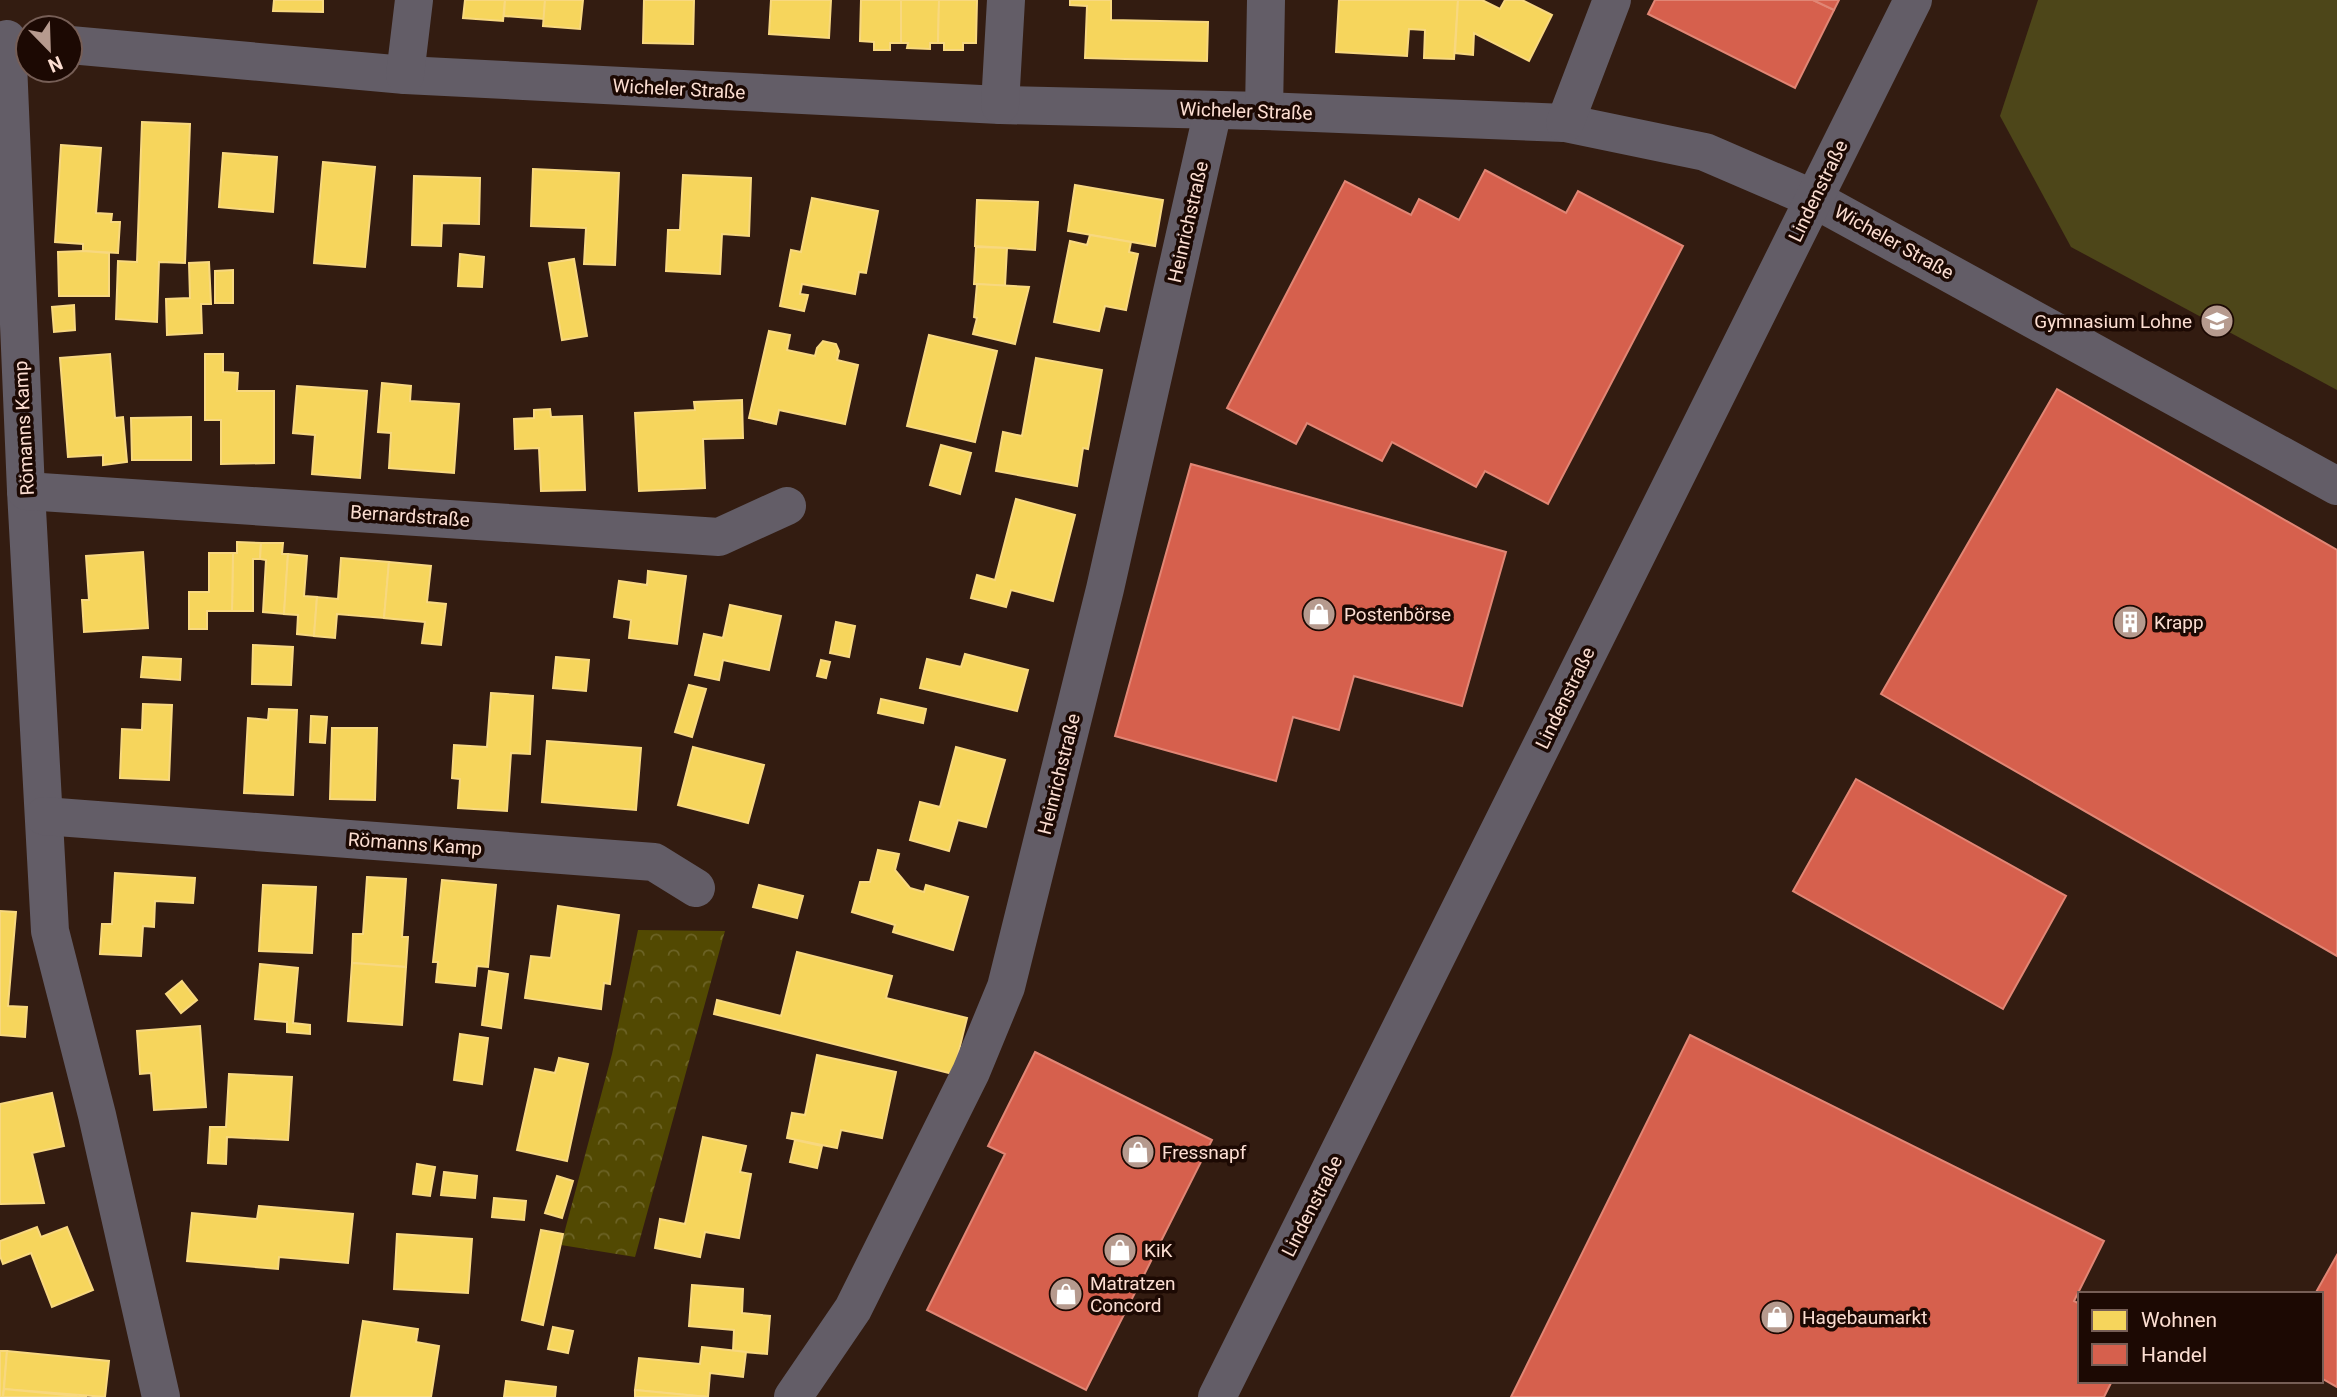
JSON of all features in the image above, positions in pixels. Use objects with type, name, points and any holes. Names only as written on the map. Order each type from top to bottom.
[{"type":"street","points":[[405,75],[414,0]]},
{"type":"street","points":[[1000,105],[1006,0]]},
{"type":"street","points":[[1265,111],[1266,0]]},
{"type":"street","points":[[1565,123],[1612,0]]},
{"type":"street","name":"Lindenstraße","points":[[1217,1397],[1913,0]]},
{"type":"street","name":"Römanns Kamp","points":[[12,40],[26,491],[50,931],[97,1115],[161,1397]]},
{"type":"street","name":"Wicheler Straße","points":[[84,46],[405,75],[1000,105],[1265,111],[1565,123],[1705,152],[1814,198],[2337,486]]},
{"type":"street","name":"Heinrichstraße","points":[[793,1397],[853,1309],[971,1072],[1006,987],[1105,590],[1213,110]]},
{"type":"street","name":"Bernardstraße","points":[[26,491],[719,537],[787,506]]},
{"type":"street","name":"Römanns Kamp","points":[[44,816],[654,862],[696,888]]},
{"type":"shaded area","name":"Gymnasium Lohne","points":[[2038,0],[2337,0],[2337,390],[2071,247],[2000,116]]},
{"type":"green space","points":[[638,930],[725,931],[635,1257],[561,1245],[612,1054]]},
{"type":"building: Wohnen","points":[[274,0],[323,0],[323,12],[273,11]]},
{"type":"building: Wohnen","points":[[465,0],[505,0],[503,21],[463,18]]},
{"type":"building: Wohnen","points":[[505,0],[545,0],[544,19],[504,16]]},
{"type":"building: Wohnen","points":[[545,0],[583,0],[580,29],[543,26]]},
{"type":"building: Wohnen","points":[[644,0],[694,0],[693,44],[643,43]]},
{"type":"building: Wohnen","points":[[771,0],[831,0],[829,38],[769,34]]},
{"type":"building: Wohnen","points":[[861,0],[901,0],[901,43],[890,43],[890,50],[874,50],[874,42],[860,41]]},
{"type":"building: Wohnen","points":[[901,0],[939,0],[938,43],[930,43],[930,49],[907,48],[908,43],[901,43]]},
{"type":"building: Wohnen","points":[[939,0],[977,0],[976,43],[963,43],[963,50],[944,50],[944,43],[938,43]]},
{"type":"building: Wohnen","points":[[1070,0],[1111,0],[1111,20],[1208,22],[1207,61],[1085,58],[1087,6],[1070,5]]},
{"type":"building: Wohnen","points":[[1339,0],[1458,0],[1454,59],[1424,58],[1425,30],[1409,29],[1407,56],[1336,52]]},
{"type":"building: Wohnen","points":[[1458,0],[1482,0],[1500,9],[1505,0],[1522,0],[1552,15],[1529,61],[1474,33],[1473,55],[1455,53]]},
{"type":"building: Wohnen","points":[[142,122],[190,124],[185,263],[159,262],[157,322],[116,319],[118,261],[137,262]]},
{"type":"building: Wohnen","points":[[61,145],[101,148],[96,213],[112,214],[111,222],[120,222],[118,253],[83,251],[83,244],[55,242]]},
{"type":"building: Wohnen","points":[[223,153],[277,157],[273,212],[219,207]]},
{"type":"building: Wohnen","points":[[323,162],[375,167],[365,267],[314,263]]},
{"type":"building: Wohnen","points":[[533,169],[619,173],[615,265],[584,264],[586,228],[531,226]]},
{"type":"building: Wohnen","points":[[683,175],[751,178],[749,236],[722,234],[720,274],[666,271],[668,230],[680,230]]},
{"type":"building: Wohnen","points":[[414,176],[480,178],[479,224],[442,223],[441,246],[412,245]]},
{"type":"building: Wohnen","points":[[1075,185],[1163,200],[1155,246],[1068,231]]},
{"type":"building: Wohnen","points":[[812,198],[878,211],[866,273],[859,272],[855,294],[802,284],[800,294],[808,295],[804,311],[780,306],[791,250],[801,252]]},
{"type":"building: Wohnen","points":[[977,200],[1038,202],[1035,250],[975,246]]},
{"type":"building: Wohnen","points":[[1090,235],[1131,242],[1129,252],[1138,254],[1126,310],[1105,306],[1099,331],[1054,322],[1070,241],[1087,245]]},
{"type":"building: Wohnen","points":[[976,247],[1007,248],[1005,286],[974,284]]},
{"type":"building: Wohnen","points":[[58,252],[109,253],[109,296],[59,296]]},
{"type":"building: Wohnen","points":[[460,254],[484,257],[482,287],[458,286]]},
{"type":"building: Wohnen","points":[[574,259],[587,336],[562,340],[549,263]]},
{"type":"building: Wohnen","points":[[209,262],[211,304],[201,304],[202,333],[167,335],[166,299],[190,298],[189,263]]},
{"type":"building: Wohnen","points":[[233,270],[233,303],[215,303],[215,271]]},
{"type":"building: Wohnen","points":[[977,284],[1029,287],[1015,344],[973,334],[977,318],[974,317]]},
{"type":"building: Wohnen","points":[[74,305],[75,330],[54,332],[52,307]]},
{"type":"building: Wohnen","points":[[769,331],[790,335],[787,350],[815,356],[823,341],[836,344],[839,351],[837,360],[858,365],[845,424],[779,410],[776,424],[749,418]]},
{"type":"building: Wohnen","points":[[929,335],[997,351],[975,442],[907,426]]},
{"type":"building: Wohnen","points":[[110,354],[115,418],[123,417],[127,462],[103,465],[103,455],[68,457],[60,358]]},
{"type":"building: Wohnen","points":[[205,354],[223,354],[223,372],[238,373],[237,391],[274,391],[274,463],[221,464],[221,420],[205,420]]},
{"type":"building: Wohnen","points":[[1036,358],[1102,370],[1088,449],[1083,448],[1077,486],[996,471],[1003,432],[1022,436]]},
{"type":"building: Wohnen","points":[[382,383],[411,386],[410,401],[459,404],[454,473],[389,468],[391,433],[378,432]]},
{"type":"building: Wohnen","points":[[297,386],[367,391],[360,478],[312,474],[315,435],[293,433]]},
{"type":"building: Wohnen","points":[[742,400],[743,438],[703,439],[705,488],[639,491],[635,413],[695,410],[694,402]]},
{"type":"building: Wohnen","points":[[550,409],[551,417],[582,416],[585,490],[541,491],[539,448],[515,449],[514,419],[534,418],[534,410]]},
{"type":"building: Wohnen","points":[[191,417],[191,460],[132,460],[131,418]]},
{"type":"building: Wohnen","points":[[941,445],[971,453],[960,494],[930,485]]},
{"type":"building: Wohnen","points":[[1016,499],[1075,515],[1053,601],[1011,590],[1006,607],[971,598],[977,575],[995,580]]},
{"type":"building: Wohnen","points":[[237,542],[261,543],[260,559],[253,559],[253,611],[232,611],[233,553],[237,553]]},
{"type":"building: Wohnen","points":[[261,543],[283,543],[282,554],[288,554],[284,614],[263,612],[266,560],[260,559]]},
{"type":"building: Wohnen","points":[[143,552],[148,628],[84,632],[82,600],[89,600],[86,556]]},
{"type":"building: Wohnen","points":[[209,553],[233,553],[232,611],[207,611],[207,629],[189,629],[189,592],[209,592]]},
{"type":"building: Wohnen","points":[[288,554],[307,556],[304,596],[317,597],[314,636],[297,634],[298,615],[284,614]]},
{"type":"building: Wohnen","points":[[341,558],[389,562],[384,618],[337,614],[335,638],[314,636],[317,597],[338,599]]},
{"type":"building: Wohnen","points":[[389,562],[431,566],[427,602],[446,604],[441,645],[422,643],[425,622],[384,618]]},
{"type":"building: Wohnen","points":[[648,571],[686,576],[677,644],[629,638],[631,620],[614,617],[619,581],[647,585]]},
{"type":"building: Wohnen","points":[[730,605],[781,616],[769,670],[723,660],[719,680],[695,675],[704,634],[723,638]]},
{"type":"building: Wohnen","points":[[836,622],[855,626],[849,657],[830,653]]},
{"type":"building: Wohnen","points":[[253,645],[293,647],[291,685],[252,684]]},
{"type":"building: Wohnen","points":[[965,654],[1028,670],[1017,711],[920,688],[927,659],[961,667]]},
{"type":"building: Wohnen","points":[[143,657],[181,659],[180,680],[141,677]]},
{"type":"building: Wohnen","points":[[556,657],[589,660],[586,691],[553,688]]},
{"type":"building: Wohnen","points":[[821,660],[830,662],[826,678],[817,676]]},
{"type":"building: Wohnen","points":[[689,685],[706,689],[692,737],[675,732]]},
{"type":"building: Wohnen","points":[[491,693],[533,696],[530,754],[511,753],[507,811],[458,808],[460,779],[452,778],[454,745],[487,747]]},
{"type":"building: Wohnen","points":[[881,699],[926,709],[923,723],[878,713]]},
{"type":"building: Wohnen","points":[[143,704],[172,705],[169,780],[120,778],[122,729],[142,730]]},
{"type":"building: Wohnen","points":[[269,709],[297,710],[293,795],[244,793],[248,718],[268,720]]},
{"type":"building: Wohnen","points":[[311,716],[327,717],[325,743],[310,742]]},
{"type":"building: Wohnen","points":[[332,728],[377,728],[375,800],[330,799]]},
{"type":"building: Wohnen","points":[[547,741],[641,748],[636,810],[542,802]]},
{"type":"building: Wohnen","points":[[693,747],[764,765],[748,823],[678,805]]},
{"type":"building: Wohnen","points":[[956,747],[1005,760],[986,827],[958,820],[949,851],[910,840],[920,802],[940,807]]},
{"type":"building: Wohnen","points":[[878,850],[899,854],[895,870],[910,888],[924,892],[926,885],[968,897],[953,950],[893,932],[895,925],[852,912],[860,882],[870,882]]},
{"type":"building: Wohnen","points":[[115,873],[195,878],[193,903],[155,901],[154,927],[143,926],[141,956],[100,954],[102,924],[112,924]]},
{"type":"building: Wohnen","points":[[367,877],[406,879],[402,937],[408,937],[406,967],[352,963],[353,934],[363,934]]},
{"type":"building: Wohnen","points":[[442,880],[496,885],[488,967],[477,966],[475,986],[436,982],[438,962],[433,962]]},
{"type":"building: Wohnen","points":[[263,885],[316,887],[312,953],[259,951]]},
{"type":"building: Wohnen","points":[[759,885],[803,896],[797,918],[753,907]]},
{"type":"building: Wohnen","points":[[558,906],[619,915],[610,984],[604,983],[601,1009],[525,998],[531,956],[551,958]]},
{"type":"building: Wohnen","points":[[0,911],[16,912],[8,1006],[27,1007],[25,1037],[0,1035]]},
{"type":"building: Wohnen","points":[[797,952],[892,976],[886,998],[967,1018],[953,1074],[714,1014],[717,1000],[781,1016]]},
{"type":"building: Wohnen","points":[[352,963],[406,967],[402,1025],[348,1021]]},
{"type":"building: Wohnen","points":[[260,964],[298,968],[293,1023],[310,1025],[310,1034],[287,1032],[287,1022],[255,1019]]},
{"type":"building: Wohnen","points":[[489,971],[508,974],[501,1028],[482,1025]]},
{"type":"building: Wohnen","points":[[182,981],[197,1000],[181,1013],[166,994]]},
{"type":"building: Wohnen","points":[[200,1026],[206,1107],[154,1110],[151,1073],[140,1074],[137,1031]]},
{"type":"building: Wohnen","points":[[460,1034],[488,1038],[482,1084],[454,1080]]},
{"type":"building: Wohnen","points":[[817,1055],[896,1072],[882,1138],[841,1130],[837,1148],[787,1138],[792,1113],[805,1115]]},
{"type":"building: Wohnen","points":[[559,1058],[588,1064],[567,1161],[517,1150],[535,1069],[555,1073]]},
{"type":"building: Wohnen","points":[[229,1074],[292,1077],[288,1140],[227,1137],[226,1164],[208,1163],[210,1127],[226,1127]]},
{"type":"building: Wohnen","points":[[52,1093],[64,1146],[32,1153],[44,1203],[0,1204],[0,1104]]},
{"type":"building: Wohnen","points":[[703,1137],[746,1146],[740,1172],[751,1174],[739,1238],[705,1232],[700,1257],[655,1248],[660,1219],[685,1224]]},
{"type":"building: Wohnen","points":[[795,1140],[822,1146],[817,1168],[790,1162]]},
{"type":"building: Wohnen","points":[[417,1164],[435,1167],[430,1196],[413,1194]]},
{"type":"building: Wohnen","points":[[444,1172],[477,1176],[475,1198],[441,1195]]},
{"type":"building: Wohnen","points":[[557,1176],[573,1181],[562,1218],[545,1213]]},
{"type":"building: Wohnen","points":[[494,1198],[526,1201],[524,1220],[492,1217]]},
{"type":"building: Wohnen","points":[[259,1206],[353,1214],[348,1263],[279,1257],[278,1269],[187,1261],[192,1213],[257,1219]]},
{"type":"building: Wohnen","points":[[37,1227],[41,1237],[67,1227],[93,1290],[52,1307],[31,1253],[3,1264],[0,1241]]},
{"type":"building: Wohnen","points":[[541,1230],[563,1234],[543,1325],[522,1320]]},
{"type":"building: Wohnen","points":[[397,1234],[472,1239],[468,1293],[394,1289]]},
{"type":"building: Wohnen","points":[[692,1285],[743,1289],[742,1313],[770,1316],[767,1354],[733,1351],[734,1330],[689,1326]]},
{"type":"building: Wohnen","points":[[363,1321],[418,1329],[416,1342],[439,1346],[431,1397],[351,1397]]},
{"type":"building: Wohnen","points":[[553,1327],[573,1331],[568,1353],[548,1349]]},
{"type":"building: Wohnen","points":[[702,1347],[746,1352],[743,1377],[710,1373],[708,1397],[635,1390],[639,1358],[700,1364]]},
{"type":"building: Wohnen","points":[[0,1351],[7,1351],[3,1397],[0,1397]]},
{"type":"building: Wohnen","points":[[7,1351],[109,1361],[105,1397],[4,1389]]},
{"type":"building: Wohnen","points":[[506,1381],[556,1387],[555,1397],[504,1397]]},
{"type":"building: Wohnen","points":[[4,1389],[87,1397],[3,1397]]},
{"type":"building: Wohnen","points":[[635,1390],[708,1397],[635,1397]]},
{"type":"building: Handel","points":[[1655,0],[1813,0],[1834,10],[1795,88],[1648,14]]},
{"type":"building: Handel","points":[[1813,0],[1839,0],[1834,10]]},
{"type":"building: Handel","points":[[1485,170],[1566,213],[1578,191],[1683,246],[1548,504],[1485,471],[1476,487],[1392,442],[1382,461],[1307,423],[1296,444],[1227,408],[1345,181],[1411,215],[1419,199],[1459,220]]},
{"type":"building: Handel","name":"Krapp","points":[[2057,389],[2337,550],[2337,956],[1881,694]]},
{"type":"building: Handel","name":"Postenbörse","points":[[1191,464],[1506,552],[1462,706],[1354,676],[1339,730],[1293,717],[1276,781],[1115,736]]},
{"type":"building: Handel","points":[[1856,779],[2066,896],[2003,1009],[1793,891]]},
{"type":"building: Handel","points":[[1690,1035],[2104,1241],[2074,1301],[2078,1303],[2078,1383],[2111,1383],[2104,1397],[1511,1397]]},
{"type":"building: Handel","points":[[1035,1052],[1212,1140],[1086,1390],[927,1310],[1005,1154],[988,1146]]},
{"type":"building: Handel","points":[[2337,1255],[2337,1387],[2323,1379],[2323,1292],[2316,1292]]},
{"type":"place","name":"Gymnasium Lohne","points":[[2217,321]]},
{"type":"place","name":"Postenbörse","points":[[1319,614]]},
{"type":"place","name":"Krapp","points":[[2130,622]]},
{"type":"place","name":"Fressnapf","points":[[1138,1152]]},
{"type":"place","name":"KiK","points":[[1120,1250]]},
{"type":"place","name":"Matratzen Concord","points":[[1066,1294]]},
{"type":"place","name":"Hagebaumarkt","points":[[1777,1317]]}]
